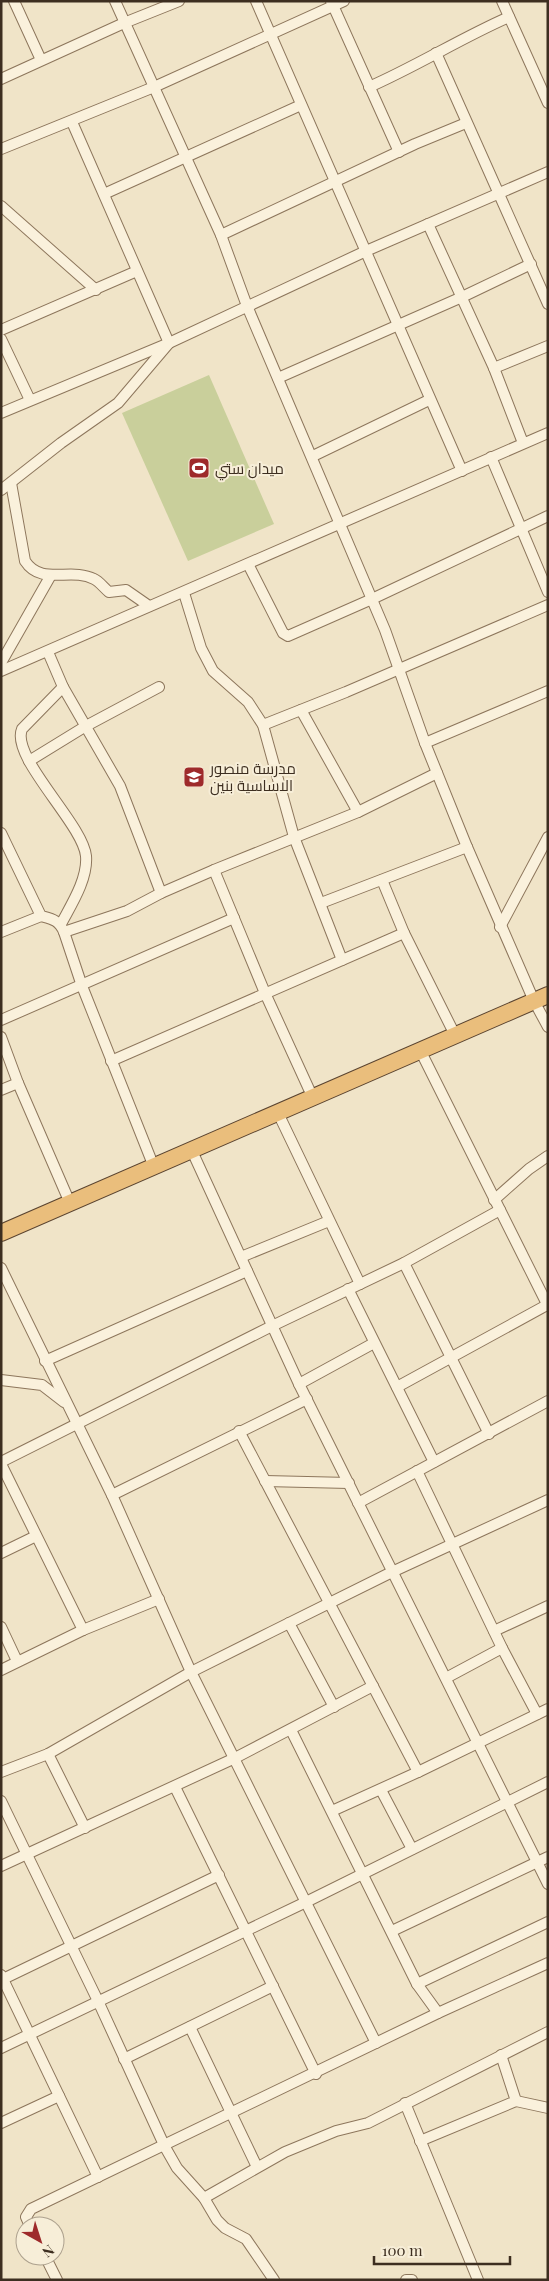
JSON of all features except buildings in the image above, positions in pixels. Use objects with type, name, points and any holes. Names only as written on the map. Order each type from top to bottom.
[{"type":"highway","points":[[1,1233],[541,998]]},
{"type":"street","points":[[14,1],[41,60]]},
{"type":"street","points":[[115,1],[221,236],[246,306],[372,599],[425,743],[500,927],[541,998],[548,1027]]},
{"type":"street","points":[[1,79],[124,23],[178,1]]},
{"type":"street","points":[[256,1],[396,325],[462,471]]},
{"type":"street","points":[[1,149],[72,122],[154,87],[332,4],[344,1]]},
{"type":"street","points":[[502,1],[545,91],[548,103]]},
{"type":"street","points":[[332,4],[399,152]]},
{"type":"street","points":[[369,87],[473,33],[509,17]]},
{"type":"street","points":[[436,53],[548,304]]},
{"type":"street","points":[[104,194],[301,105]]},
{"type":"street","points":[[72,122],[170,342]]},
{"type":"street","points":[[221,236],[399,152],[466,123]]},
{"type":"street","points":[[1,413],[170,342],[428,224],[548,172]]},
{"type":"street","points":[[1,206],[96,290]]},
{"type":"street","points":[[428,224],[494,368],[523,443]]},
{"type":"street","points":[[278,378],[396,325],[462,298],[530,264]]},
{"type":"street","points":[[1,330],[137,271]]},
{"type":"street","points":[[1,339],[30,400]]},
{"type":"street","points":[[1,490],[118,403],[170,342]]},
{"type":"street","points":[[494,368],[548,346]]},
{"type":"street","points":[[312,456],[429,400]]},
{"type":"street","points":[[2,665],[48,652],[149,606],[184,593],[548,433]]},
{"type":"street","points":[[491,458],[548,592]]},
{"type":"street","points":[[11,483],[25,560],[36,572],[91,578],[109,592],[126,590],[149,606]]},
{"type":"street","points":[[248,564],[286,636],[372,599],[521,527],[548,516]]},
{"type":"street","points":[[2,665],[51,575]]},
{"type":"street","points":[[184,593],[201,648],[213,671],[248,702],[264,725],[294,838],[342,960]]},
{"type":"street","points":[[264,725],[548,605]]},
{"type":"street","points":[[48,652],[63,687],[120,786],[161,893]]},
{"type":"street","points":[[63,687],[21,731],[20,738],[29,762],[84,849],[86,856],[85,867],[63,928],[82,986],[154,1167]]},
{"type":"street","points":[[29,762],[86,726],[159,687]]},
{"type":"street","points":[[425,743],[548,691]]},
{"type":"street","points":[[301,710],[358,812]]},
{"type":"street","points":[[1,833],[41,916],[63,928],[111,918],[161,893],[214,870],[358,812],[437,773]]},
{"type":"street","points":[[500,927],[548,837]]},
{"type":"street","points":[[320,903],[467,847]]},
{"type":"street","points":[[214,870],[265,993],[313,1098]]},
{"type":"street","points":[[382,880],[404,933],[455,1035]]},
{"type":"street","points":[[1,932],[41,916]]},
{"type":"street","points":[[1,1020],[234,918]]},
{"type":"street","points":[[111,1061],[404,933]]},
{"type":"street","points":[[1,1037],[18,1083],[70,1203]]},
{"type":"street","points":[[397,1387],[548,1305],[420,1050]]},
{"type":"street","points":[[1,1090],[18,1083]]},
{"type":"street","points":[[278,1113],[360,1284]]},
{"type":"street","points":[[192,1150],[299,1384],[548,1884]]},
{"type":"street","points":[[494,1200],[529,1168],[548,1156]]},
{"type":"street","points":[[82,1630],[1,1463],[272,1326],[404,1263],[500,1210]]},
{"type":"street","points":[[240,1257],[329,1221]]},
{"type":"street","points":[[404,1263],[489,1434]]},
{"type":"street","points":[[1,1268],[112,1495],[191,1672],[376,2043]]},
{"type":"street","points":[[46,1361],[247,1271]]},
{"type":"street","points":[[348,1289],[434,1462]]},
{"type":"street","points":[[299,1384],[374,1343]]},
{"type":"street","points":[[1,1380],[42,1385],[68,1406]]},
{"type":"street","points":[[112,1495],[307,1399]]},
{"type":"street","points":[[358,1503],[548,1401]]},
{"type":"street","points":[[239,1431],[418,1772]]},
{"type":"street","points":[[417,1472],[502,1648],[537,1714]]},
{"type":"street","points":[[265,1481],[349,1483]]},
{"type":"street","points":[[1,1772],[48,1754],[191,1672],[329,1603],[548,1500]]},
{"type":"street","points":[[1,1553],[36,1536]]},
{"type":"street","points":[[1,1670],[82,1630],[159,1599]]},
{"type":"street","points":[[494,1630],[548,1606]]},
{"type":"street","points":[[289,1623],[334,1707]]},
{"type":"street","points":[[1,1627],[17,1661]]},
{"type":"street","points":[[446,1678],[502,1648]]},
{"type":"street","points":[[1,1866],[235,1758],[373,1686]]},
{"type":"street","points":[[332,1810],[380,1790],[548,1709]]},
{"type":"street","points":[[291,1730],[417,1984],[438,2013]]},
{"type":"street","points":[[48,1754],[85,1828]]},
{"type":"street","points":[[1,2048],[306,1902],[506,1801],[548,1782]]},
{"type":"street","points":[[175,1786],[316,2074]]},
{"type":"street","points":[[380,1790],[412,1849]]},
{"type":"street","points":[[1,1801],[98,2000],[165,2147],[183,2176],[204,2198],[217,2220],[225,2228],[246,2239],[274,2280]]},
{"type":"street","points":[[392,1931],[548,1857]]},
{"type":"street","points":[[98,2177],[2,1978],[219,1875]]},
{"type":"street","points":[[417,1984],[548,1922]]},
{"type":"street","points":[[27,2216],[31,2209],[165,2147],[438,2013],[548,1963]]},
{"type":"street","points":[[124,2059],[272,1986]]},
{"type":"street","points":[[190,2027],[257,2167]]},
{"type":"street","points":[[204,2198],[284,2152],[336,2131],[368,2123],[548,2032]]},
{"type":"street","points":[[501,2055],[516,2101]]},
{"type":"street","points":[[1,2123],[59,2096]]},
{"type":"street","points":[[420,2141],[516,2101],[548,2108]]},
{"type":"street","points":[[405,2103],[478,2280]]},
{"type":"street","points":[[50,2266],[57,2280]]},
{"type":"street","points":[[406,2280],[412,2280]]},
{"type":"green space","name":"ميدان ستي","points":[[209,375],[274,524],[188,561],[122,413]]},
{"type":"place","name":"ميدان ستي","points":[[199,468]]},
{"type":"place","name":"مدرسة منصور الاساسية بنين","points":[[194,777]]}]
